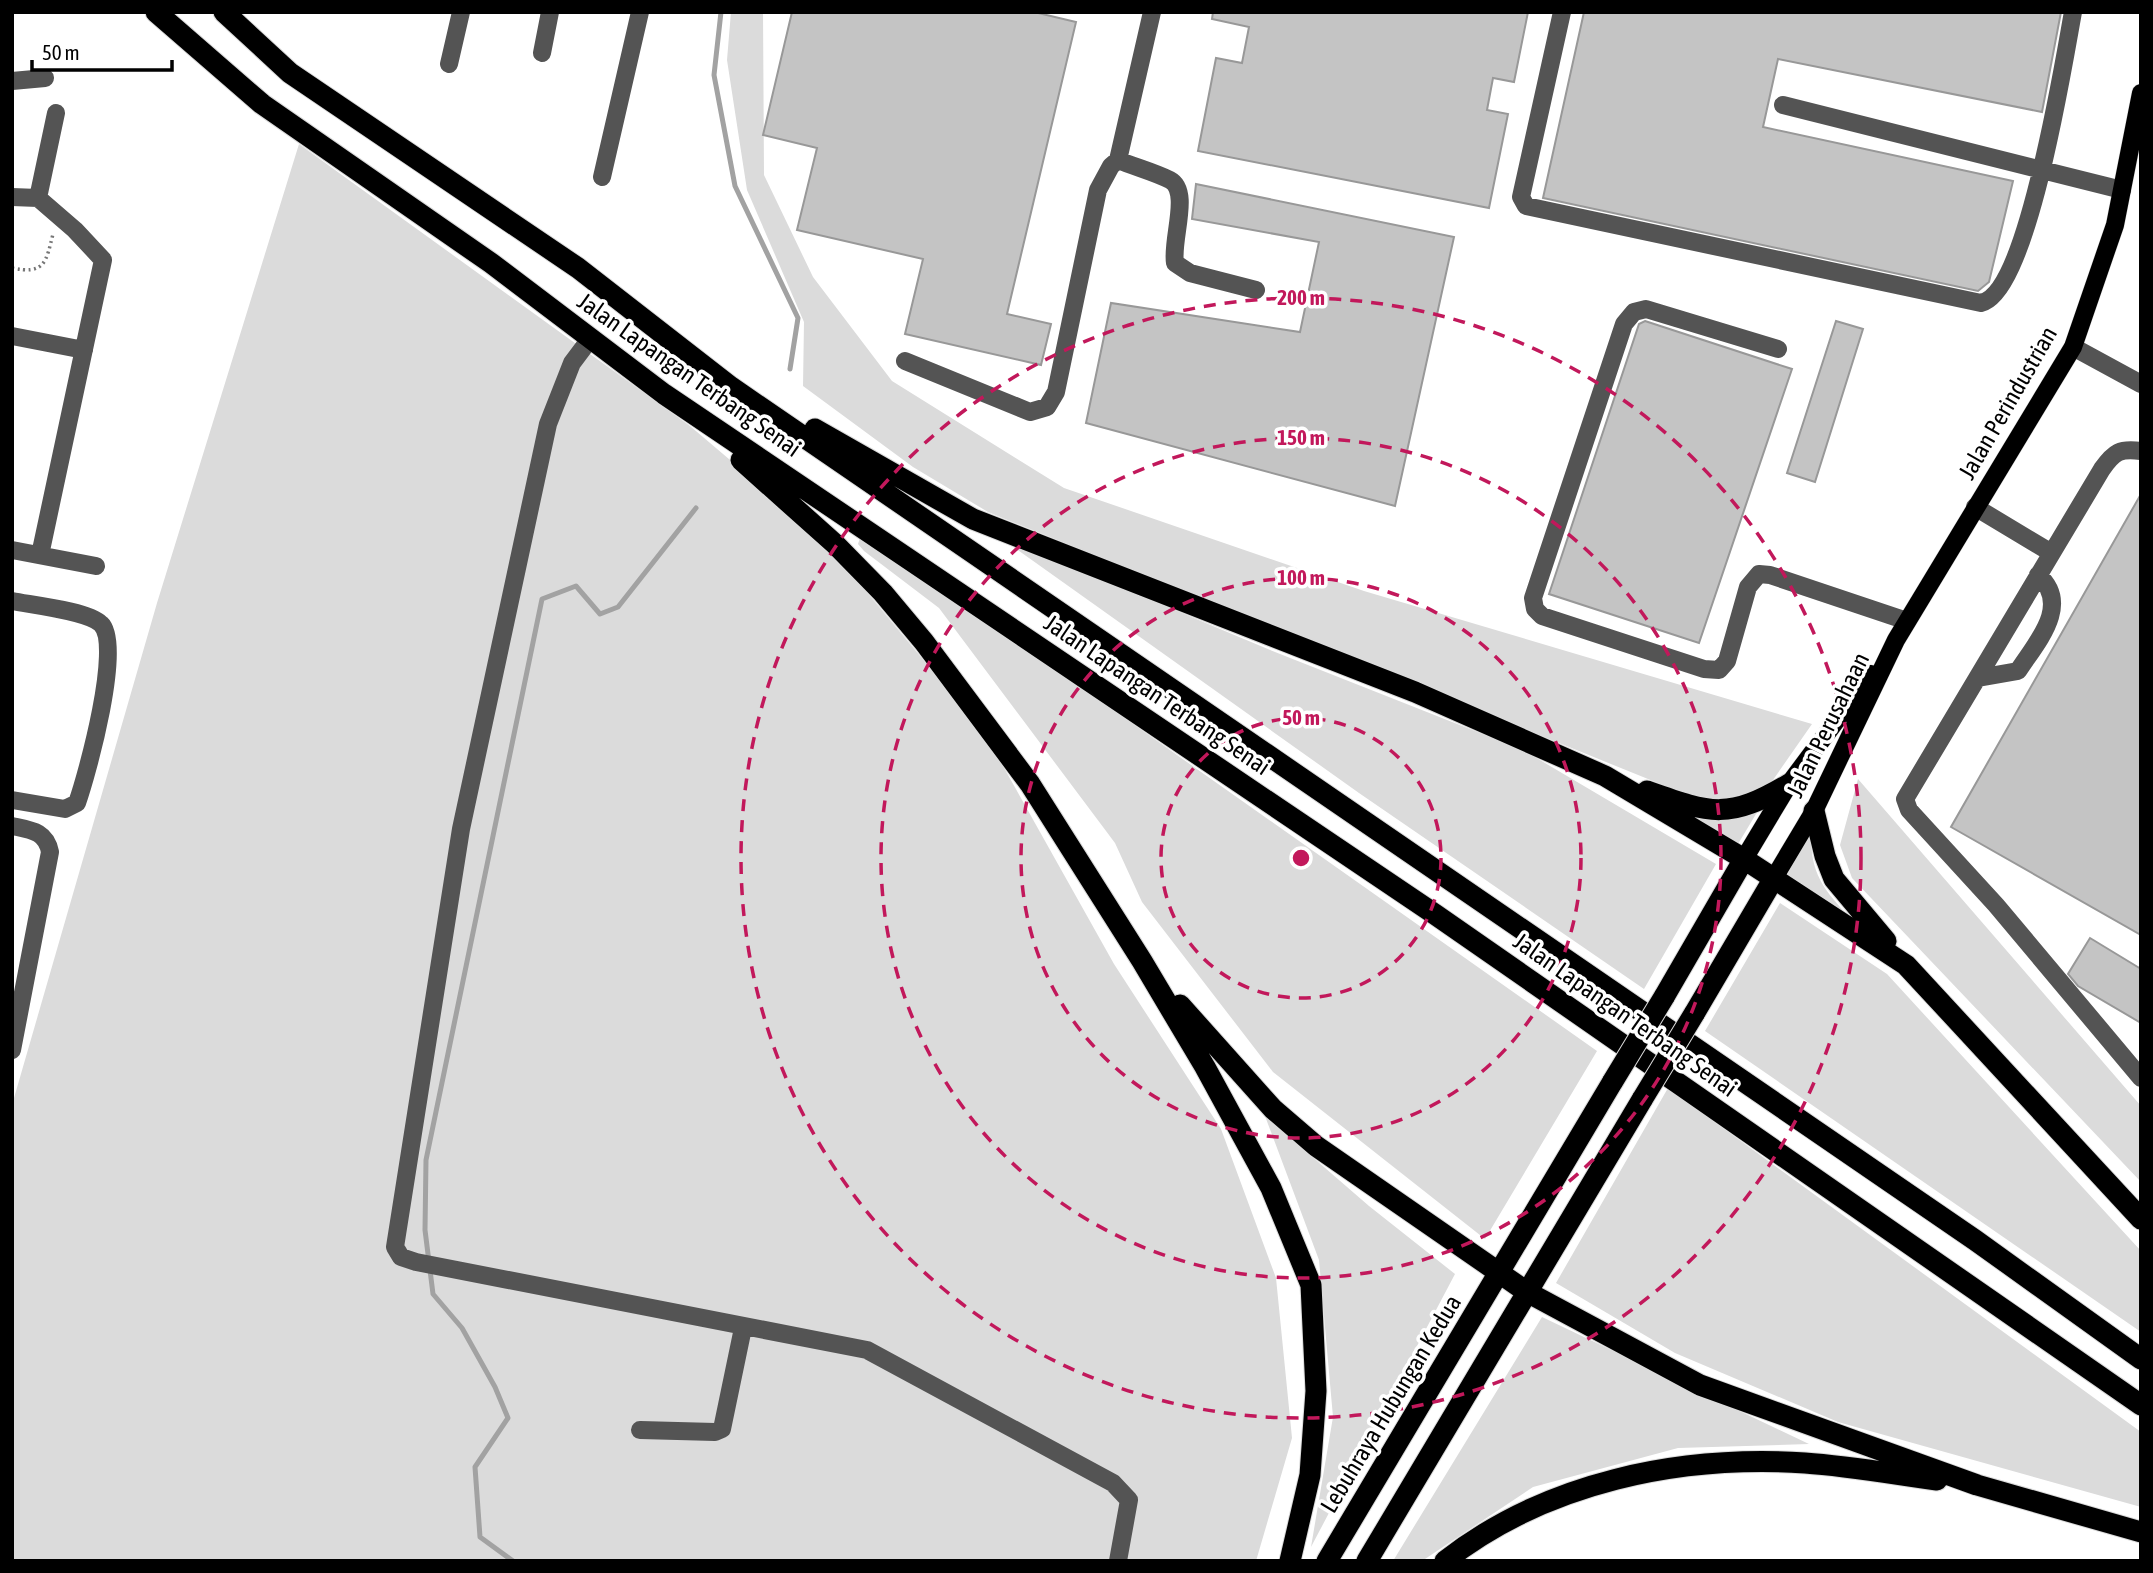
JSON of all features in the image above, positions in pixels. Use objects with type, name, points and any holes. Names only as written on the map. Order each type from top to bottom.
[{"type":"highway","name":"Jalan Lapangan Terbang Senai","points":[[156,12],[262,104],[491,263],[664,394],[1436,915],[2141,1405]]},
{"type":"highway","name":"Jalan Lapangan Terbang Senai","points":[[224,12],[290,73],[578,268],[731,387],[1964,1232],[2141,1359]]},
{"type":"highway","points":[[731,387],[794,416],[906,483],[973,519],[1415,692],[1605,776],[1715,812],[1753,805],[1789,784]]},
{"type":"highway","points":[[664,394],[835,544],[924,642],[1030,785],[1142,961],[1205,1067],[1271,1188],[1311,1285],[1315,1391],[1310,1475],[1290,1561]]},
{"type":"highway","points":[[1605,776],[1744,859],[1906,965]]},
{"type":"highway","points":[[1814,811],[1825,856],[1835,879],[1906,965],[2141,1219]]},
{"type":"highway","name":"Lebuhraya Hubungan Kedua","points":[[1327,1561],[1500,1274],[1744,859]]},
{"type":"highway","points":[[1367,1561],[1774,878]]},
{"type":"highway","points":[[1142,961],[1273,1109],[1316,1146],[1527,1292],[1700,1385],[1977,1485],[2141,1532]]},
{"type":"highway","points":[[1444,1561],[1500,1525],[1567,1494],[1681,1465],[1805,1463],[1977,1485]]},
{"type":"main road","name":"Jalan Perindustrian","points":[[1896,640],[2073,348],[2115,225],[2141,93]]},
{"type":"main road","name":"Jalan Perusahaan","points":[[1744,859],[1789,784],[1896,640]]},
{"type":"main road","name":"Jalan Perusahaan","points":[[1774,878],[1814,811],[1896,640]]},
{"type":"street","points":[[449,64],[461,12]]},
{"type":"street","points":[[542,53],[550,12]]},
{"type":"street","points":[[602,177],[640,12]]},
{"type":"street","points":[[905,361],[1030,412],[1047,407],[1056,392],[1098,190],[1111,166],[1118,160],[1152,12]]},
{"type":"street","points":[[1562,12],[1521,197],[1526,206],[1981,303],[1988,302],[1995,295],[2015,260],[2042,169],[2073,12]]},
{"type":"street","points":[[12,81],[45,78]]},
{"type":"street","points":[[1783,104],[2122,190]]},
{"type":"street","points":[[38,198],[56,113]]},
{"type":"street","points":[[1118,160],[1172,181],[1179,187],[1181,197],[1172,248],[1175,263],[1190,273],[1256,290]]},
{"type":"street","points":[[12,197],[38,198],[103,260],[40,555]]},
{"type":"street","points":[[1779,349],[1646,309],[1634,312],[1624,324],[1615,351],[1533,598],[1535,609],[1542,615],[1679,661],[1704,669],[1719,670],[1727,661],[1748,587],[1759,574],[1770,575],[1907,621]]},
{"type":"street","points":[[12,336],[84,350]]},
{"type":"street","points":[[590,339],[572,363],[548,424],[461,830],[394,1242],[401,1257],[416,1262],[743,1328],[867,1350],[1114,1483],[1129,1500],[1118,1561]]},
{"type":"street","points":[[2073,348],[2141,384]]},
{"type":"street","points":[[2141,451],[2124,449],[2113,454],[2050,552],[1905,799],[1909,810],[1996,905],[2141,1078]]},
{"type":"street","points":[[1975,508],[2050,552]]},
{"type":"street","points":[[12,550],[96,566]]},
{"type":"street","points":[[1978,678],[2018,671],[2053,617],[2051,595],[2045,581],[2038,575]]},
{"type":"street","points":[[12,601],[95,619],[107,631],[109,640],[105,688],[77,803],[65,809],[12,800]]},
{"type":"street","points":[[12,826],[37,831],[48,841],[50,852],[12,1050]]},
{"type":"street","points":[[639,1430],[715,1432],[722,1429],[743,1328]]},
{"type":"path","points":[[12,268],[27,271],[38,268],[46,260],[57,215]]},
{"type":"shaded area","points":[[731,12],[763,12],[764,175],[813,277],[892,381],[1064,488],[1364,591],[1812,724],[1766,790],[1726,800],[1695,798],[988,512],[913,467],[803,386],[804,322],[747,190],[727,60]]},
{"type":"shaded area","points":[[299,144],[690,426],[821,537],[985,734],[1114,964],[1221,1129],[1276,1278],[1292,1438],[1256,1561],[12,1561],[12,1105],[157,603]]},
{"type":"shaded area","points":[[998,536],[1275,652],[1523,750],[1716,864],[1644,989],[1359,793]]},
{"type":"shaded area","points":[[860,538],[872,540],[1597,1051],[1485,1239],[1273,1072],[1142,902],[1115,843],[939,608],[864,551],[858,544]]},
{"type":"shaded area","points":[[1858,779],[2141,1106],[2141,1182],[1852,878],[1840,845]]},
{"type":"shaded area","points":[[1675,805],[1699,815],[1717,818],[1759,809],[1738,844]]},
{"type":"shaded area","points":[[1811,832],[1811,848],[1822,884],[1856,925],[1786,876]]},
{"type":"shaded area","points":[[1780,903],[1887,974],[2141,1251],[2141,1332],[1705,1031]]},
{"type":"shaded area","points":[[1668,1088],[2141,1432],[2141,1507],[1838,1422],[1675,1353],[1556,1283]]},
{"type":"shaded area","points":[[1265,1116],[1369,1206],[1455,1274],[1311,1547],[1333,1417],[1319,1260]]},
{"type":"shaded area","points":[[1542,1317],[1809,1444],[1678,1448],[1533,1487],[1422,1561],[1393,1561]]},
{"type":"building","points":[[792,12],[1034,12],[1076,22],[1007,314],[1051,324],[1041,365],[905,334],[923,259],[797,230],[817,148],[763,135]]},
{"type":"building","points":[[1213,12],[1528,12],[1514,82],[1493,78],[1487,110],[1508,114],[1489,208],[1198,151],[1216,58],[1242,63],[1249,27],[1212,19]]},
{"type":"building","points":[[1584,12],[2061,12],[2042,112],[1778,59],[1763,127],[2013,181],[1989,282],[1978,291],[1543,198]]},
{"type":"building","points":[[1196,184],[1454,237],[1395,506],[1086,423],[1111,303],[1300,332],[1319,242],[1192,219]]},
{"type":"building","points":[[1645,321],[1792,369],[1699,643],[1549,594],[1639,324]]},
{"type":"building","points":[[1836,321],[1863,329],[1815,482],[1787,473]]},
{"type":"building","points":[[2141,494],[2141,935],[1951,827]]},
{"type":"building","points":[[2090,938],[2141,969],[2141,1023],[2078,986],[2068,974]]},
{"type":"waterway","points":[[721,12],[714,75],[735,186],[798,318],[790,369]]},
{"type":"waterway","points":[[513,1561],[480,1537],[475,1467],[508,1418],[495,1387],[462,1328],[433,1294],[425,1230],[426,1160],[542,599],[576,586],[600,614],[618,607],[696,508]]}]
